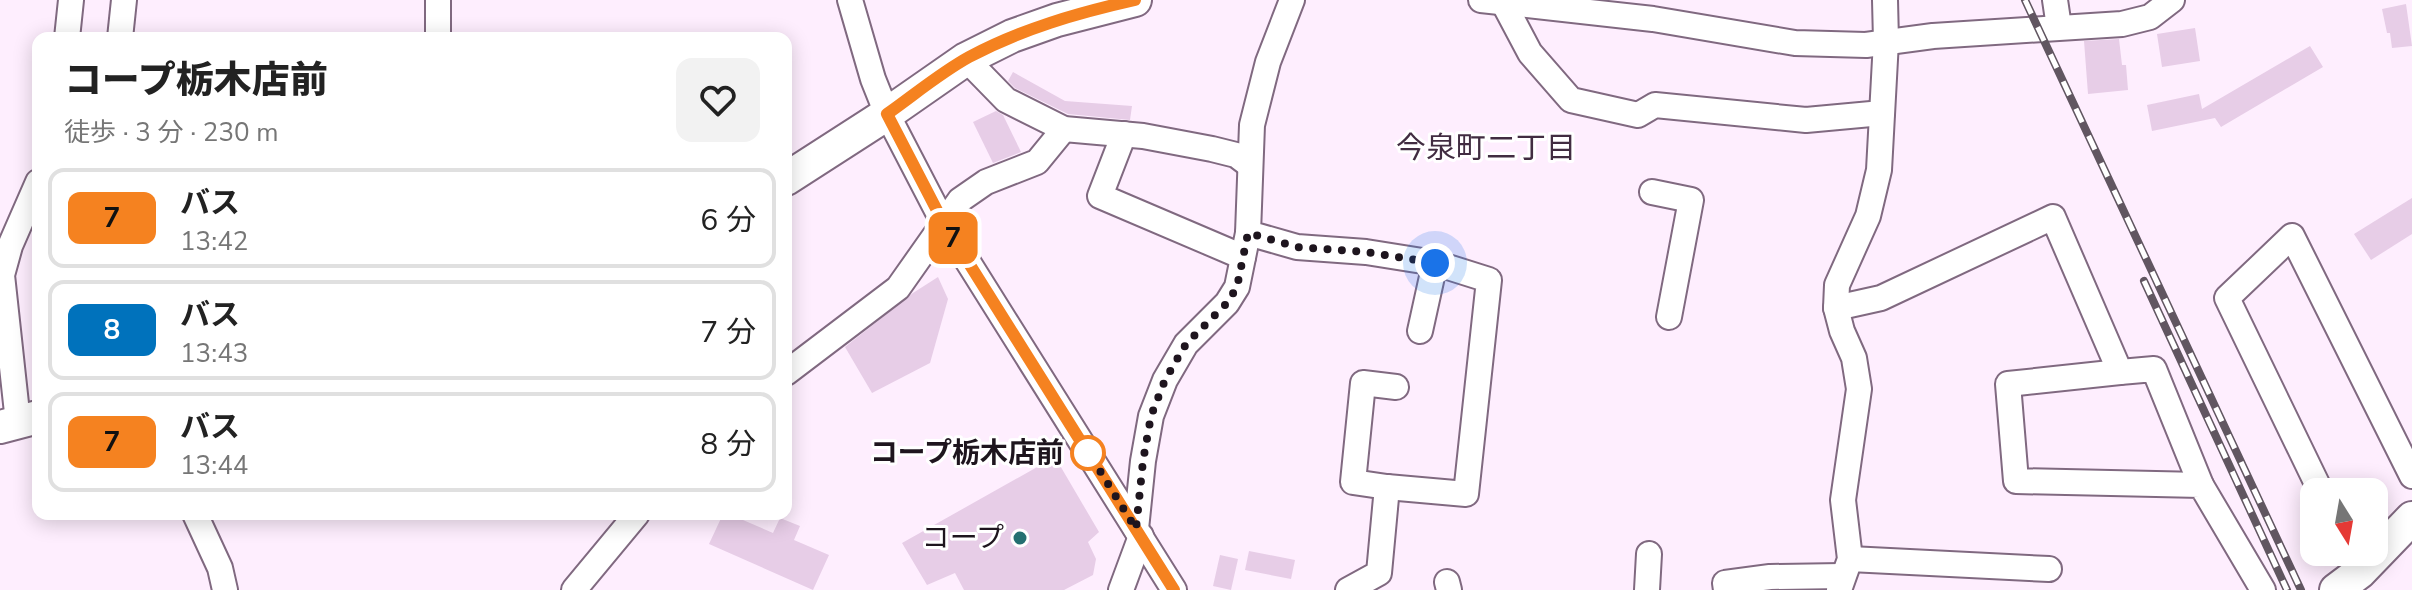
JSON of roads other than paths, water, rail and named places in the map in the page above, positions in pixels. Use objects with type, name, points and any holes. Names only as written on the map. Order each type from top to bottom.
[{"type":"main road","points":[[792,175],[966,59],[1012,36],[1057,20],[1135,0]]},
{"type":"main road","points":[[2348,571],[2412,518]]},
{"type":"street","points":[[68,32],[71,0]]},
{"type":"street","points":[[121,32],[124,0]]},
{"type":"street","points":[[438,0],[438,32]]},
{"type":"street","points":[[850,0],[873,79],[887,114],[943,222],[1174,590]]},
{"type":"street","points":[[1121,590],[1138,532],[1143,461],[1151,416],[1165,380],[1186,344],[1227,303],[1237,287],[1248,233],[1251,192],[1248,164],[1252,125],[1265,75],[1292,0]]},
{"type":"street","points":[[1844,575],[1843,500],[1859,389],[1854,358],[1836,308],[1837,285],[1868,216],[1879,170],[1886,41],[1885,0]]},
{"type":"street","points":[[2055,0],[2059,27]]},
{"type":"street","points":[[1492,2],[1653,19],[1795,43],[1866,45],[2122,24],[2150,17],[2172,0]]},
{"type":"street","points":[[1492,2],[1530,53],[1571,100],[1638,115],[1655,105],[1806,120],[1882,113]]},
{"type":"street","points":[[966,59],[1006,100],[1064,129],[1124,134],[1212,149],[1236,155],[1248,164]]},
{"type":"street","points":[[792,368],[898,288],[960,200],[975,188],[1037,162],[1064,129]]},
{"type":"street","points":[[1124,134],[1100,196],[1243,257]]},
{"type":"street","points":[[1652,192],[1691,200],[1669,317]]},
{"type":"street","points":[[19,422],[2,275],[10,246],[32,196]]},
{"type":"street","points":[[1836,308],[1881,298],[2053,217],[2120,372]]},
{"type":"street","points":[[1248,233],[1297,247],[1366,252],[1435,263],[1489,280],[1466,494],[1353,482],[1363,383],[1396,387]]},
{"type":"street","points":[[2314,478],[2227,298],[2292,236],[2412,476]]},
{"type":"street","points":[[1420,331],[1435,263]]},
{"type":"street","points":[[2201,485],[2016,481],[2008,384],[2154,369],[2201,485],[2263,590]]},
{"type":"street","points":[[1348,590],[1379,573],[1387,487]]},
{"type":"street","points":[[198,520],[220,568],[225,590]]},
{"type":"street","points":[[574,590],[632,520]]},
{"type":"street","points":[[1647,590],[1649,554]]},
{"type":"street","points":[[1726,590],[1725,583],[1770,577],[2049,569]]},
{"type":"railway","points":[[2025,0],[2301,590]]},
{"type":"railway","points":[[2144,281],[2287,590]]},
{"type":"place","name":"コープ栃木店前","points":[[1088,453]]},
{"type":"place","name":"コープ","points":[[1020,538]]},
{"type":"district","name":"今泉町二丁目","points":[[1486,148]]}]
